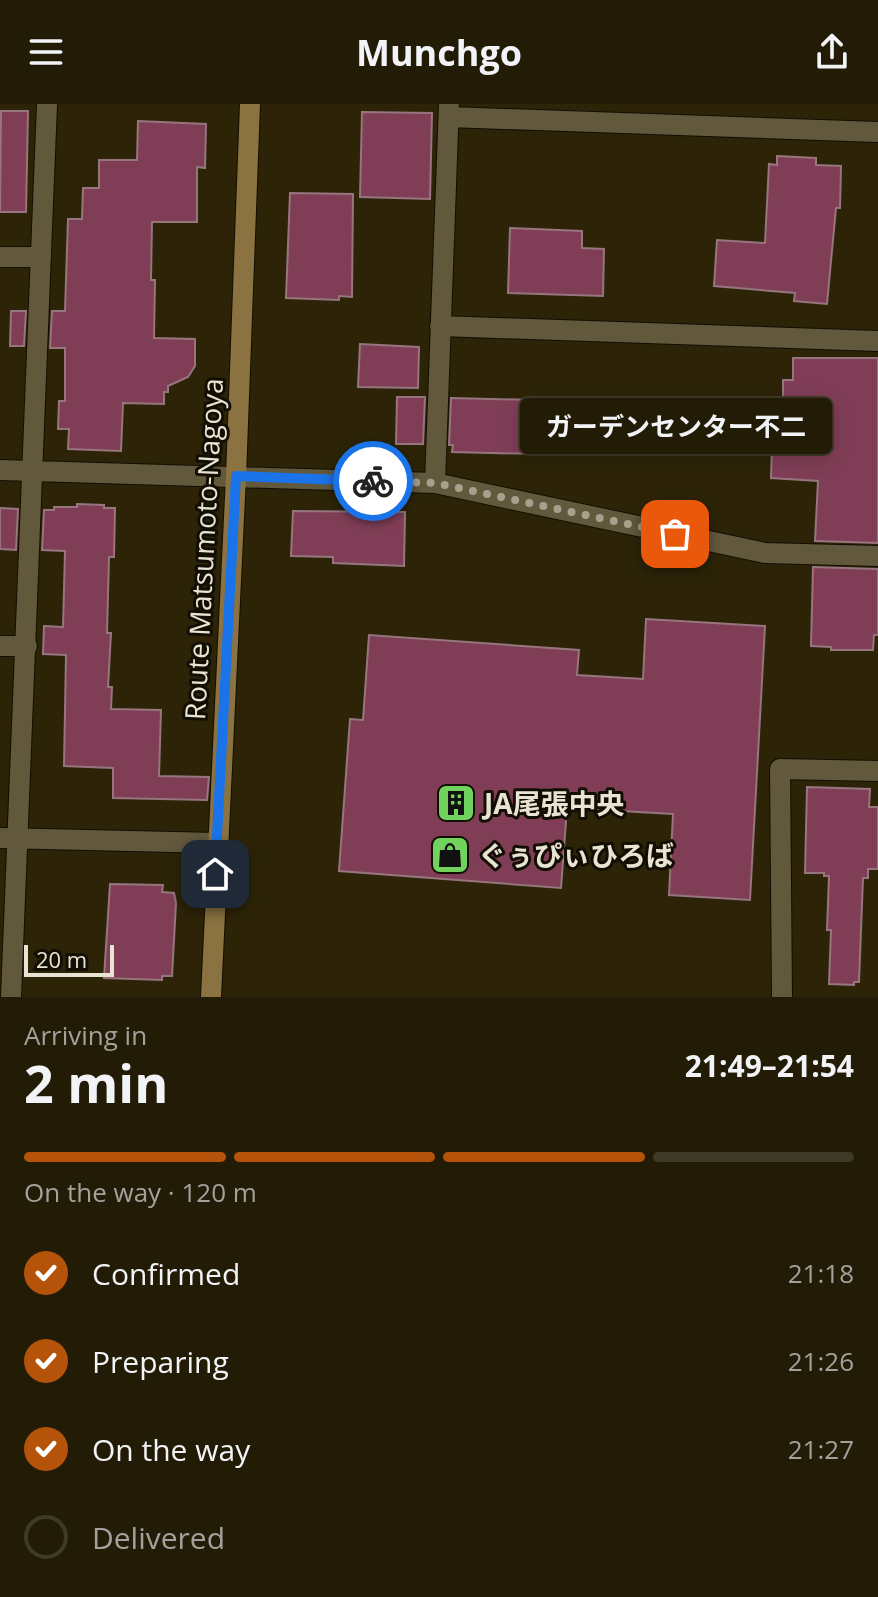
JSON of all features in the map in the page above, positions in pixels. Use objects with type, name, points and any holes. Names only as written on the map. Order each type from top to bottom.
[{"type":"main road","name":"Route Matsumoto-Nagoya","points":[[211,997],[250,104]]},
{"type":"street","points":[[11,997],[10,838],[27,646],[47,104]]},
{"type":"street","points":[[435,483],[449,111],[878,132]]},
{"type":"street","points":[[0,257],[41,257]]},
{"type":"street","points":[[440,326],[878,341]]},
{"type":"street","points":[[0,470],[435,483],[765,553],[878,556]]},
{"type":"street","points":[[0,646],[27,646]]},
{"type":"street","points":[[793,997],[782,997],[780,769],[878,771]]},
{"type":"street","points":[[10,838],[217,843]]},
{"type":"building","points":[[1,111],[28,111],[26,212],[0,212]]},
{"type":"building","points":[[362,112],[432,113],[430,199],[360,197]]},
{"type":"building","points":[[138,121],[206,124],[205,168],[197,167],[197,222],[152,222],[154,338],[195,339],[195,366],[188,377],[168,386],[168,392],[164,392],[164,404],[123,403],[121,451],[68,449],[69,429],[58,429],[59,401],[65,401],[65,348],[50,348],[52,311],[65,311],[68,219],[82,219],[83,188],[99,188],[99,160],[137,160]]},
{"type":"building","points":[[777,156],[816,158],[816,165],[841,166],[840,208],[836,208],[827,304],[794,301],[795,293],[714,286],[717,240],[765,243],[769,164],[777,165]]},
{"type":"building","points":[[290,193],[353,194],[352,297],[339,296],[339,300],[286,298]]},
{"type":"building","points":[[510,228],[582,231],[582,248],[604,249],[603,296],[508,293]]},
{"type":"building","points":[[11,311],[26,311],[24,346],[10,346]]},
{"type":"building","points":[[360,344],[419,347],[418,388],[358,387]]},
{"type":"building","points":[[793,358],[878,358],[878,543],[815,541],[818,481],[771,478],[772,448],[777,448],[778,397],[783,398],[783,380],[793,380]]},
{"type":"building","points":[[397,397],[425,397],[423,444],[396,444]]},
{"type":"building","points":[[451,398],[536,400],[535,454],[452,452],[453,445],[449,445]]},
{"type":"building","points":[[77,504],[115,508],[114,557],[109,557],[107,633],[111,633],[108,687],[112,687],[111,709],[161,710],[159,776],[209,777],[207,800],[113,798],[113,768],[64,766],[66,655],[43,654],[44,626],[63,627],[65,551],[42,550],[44,510],[77,507]]},
{"type":"building","points":[[0,508],[18,509],[16,550],[0,549]]},
{"type":"building","points":[[293,511],[405,512],[404,566],[333,563],[333,557],[291,556]]},
{"type":"building","points":[[813,567],[878,569],[878,635],[874,635],[873,650],[831,650],[831,647],[811,646]]},
{"type":"building","points":[[646,619],[765,626],[750,900],[669,895],[673,814],[567,808],[561,888],[339,871],[350,719],[363,720],[369,635],[579,650],[577,675],[643,679]]},
{"type":"building","points":[[807,787],[870,789],[869,807],[878,807],[878,869],[868,869],[868,878],[863,878],[859,982],[854,982],[854,985],[829,984],[829,876],[805,873]]},
{"type":"building","points":[[110,884],[163,885],[162,892],[174,893],[172,976],[162,976],[162,980],[104,978]]},
{"type":"way so far","points":[[373,481],[435,483],[675,534]]},
{"type":"place","name":"ガーデンセンター不二","points":[[675,534]]},
{"type":"place","name":"JA尾張中央","points":[[456,803]]},
{"type":"place","name":"ぐぅぴぃひろば","points":[[450,855]]},
{"type":"route","points":[[215,874],[236,476],[373,481]]}]
